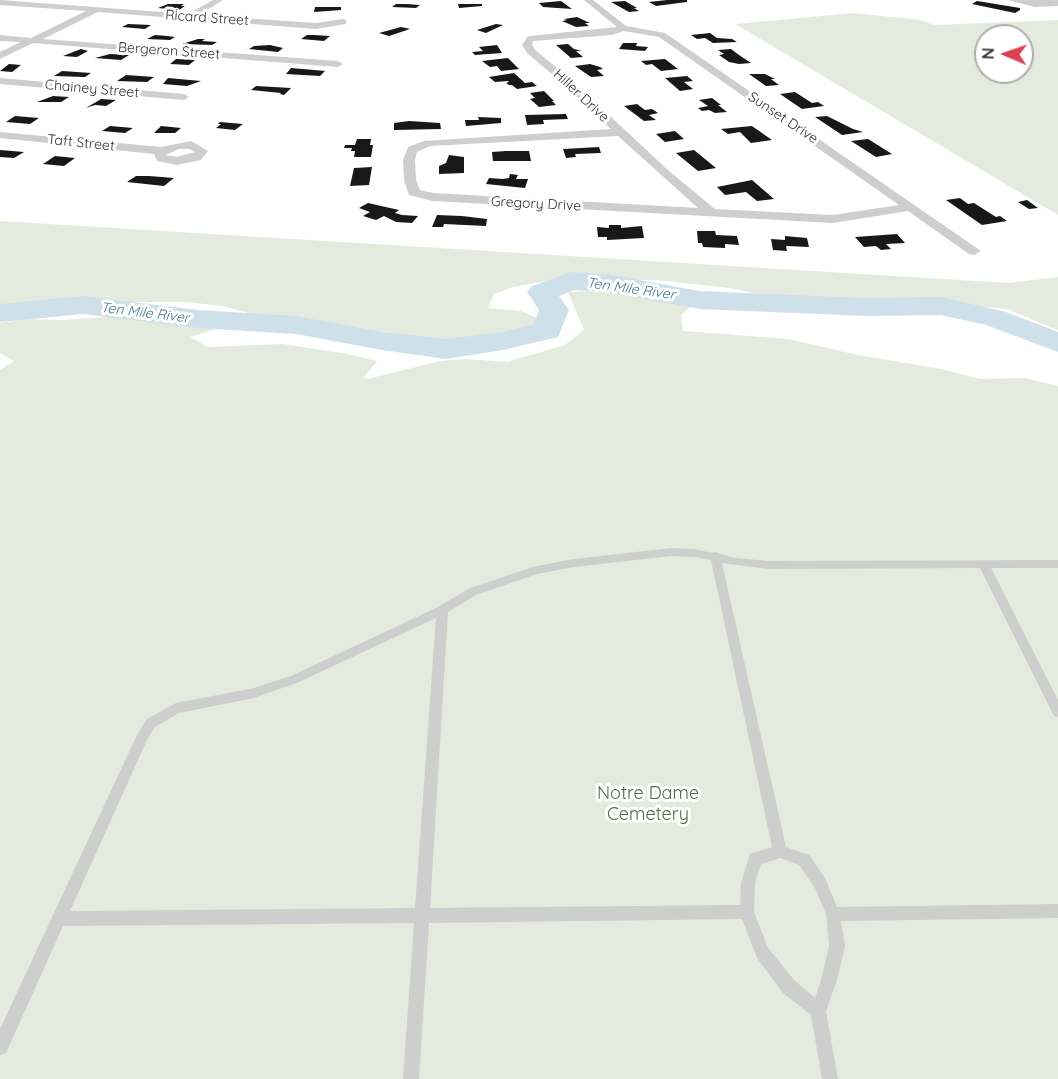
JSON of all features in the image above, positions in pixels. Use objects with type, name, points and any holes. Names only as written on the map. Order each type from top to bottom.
[{"type":"street","points":[[0,57],[116,0]]},
{"type":"street","points":[[190,16],[219,0]]},
{"type":"street","name":"Sunset Drive","points":[[588,0],[623,28],[662,35],[682,48],[974,251]]},
{"type":"street","points":[[1012,0],[1035,4],[1058,3]]},
{"type":"street","name":"Ricard Street","points":[[0,2],[316,26],[343,22]]},
{"type":"street","name":"Hiller Drive","points":[[623,28],[612,32],[530,39],[527,45],[531,52],[563,78],[665,174],[712,213]]},
{"type":"street","name":"Bergeron Street","points":[[0,38],[338,64]]},
{"type":"street","name":"Chainey Street","points":[[0,81],[184,98]]},
{"type":"street","name":"Gregory Drive","points":[[620,132],[428,143],[412,150],[409,160],[410,180],[414,192],[432,197],[712,213],[833,219],[911,207]]},
{"type":"street","name":"Taft Street","points":[[0,135],[162,151]]},
{"type":"lane","points":[[0,1047],[142,737],[151,723],[176,708],[254,693],[295,679],[442,610],[472,592],[536,570],[671,552],[770,565],[1058,564]]},
{"type":"lane","points":[[715,556],[780,851]]},
{"type":"lane","points":[[984,565],[1058,712]]},
{"type":"lane","points":[[411,1079],[424,915],[442,610]]},
{"type":"lane","points":[[818,1011],[789,987],[762,953],[747,912],[748,883],[755,859],[780,851],[804,860],[820,883],[833,914],[837,946],[829,980],[818,1011],[830,1079]]},
{"type":"lane","points":[[833,914],[1058,911]]},
{"type":"lane","points":[[58,919],[747,912]]},
{"type":"green space","points":[[854,13],[920,20],[935,25],[1058,20],[1058,215],[735,24]]},
{"type":"green space","points":[[0,221],[1008,283],[1058,277],[1058,330],[1007,309],[911,301],[793,301],[729,288],[657,280],[552,280],[513,287],[494,294],[488,308],[521,311],[542,320],[545,324],[528,336],[493,342],[454,343],[313,325],[255,315],[223,306],[186,302],[104,302],[74,308],[0,310]]},
{"type":"green space","name":"Notre Dame Cemetery","points":[[604,291],[695,302],[681,315],[683,331],[788,339],[858,355],[941,369],[980,379],[1025,378],[1058,386],[1058,1079],[0,1079],[0,370],[14,361],[0,353],[0,323],[25,319],[62,320],[122,316],[208,319],[218,328],[190,337],[208,347],[283,344],[348,354],[377,361],[364,377],[367,379],[440,361],[467,359],[507,362],[565,345],[584,330],[568,292]]},
{"type":"building","points":[[687,0],[687,2],[656,6],[649,2]]},
{"type":"building","points":[[561,1],[572,9],[543,7],[539,3]]},
{"type":"building","points":[[625,1],[639,11],[629,12],[611,2]]},
{"type":"building","points":[[977,1],[1020,8],[1020,10],[1015,13],[972,4]]},
{"type":"building","points":[[168,4],[184,4],[181,6],[185,6],[179,10],[158,8]]},
{"type":"building","points":[[396,4],[420,5],[416,8],[392,7]]},
{"type":"building","points":[[458,4],[482,4],[482,6],[459,8]]},
{"type":"building","points":[[315,7],[341,7],[341,10],[314,12]]},
{"type":"building","points":[[577,17],[590,23],[585,23],[589,26],[576,27],[562,21],[567,20],[564,19]]},
{"type":"building","points":[[128,24],[151,25],[145,29],[122,27]]},
{"type":"building","points":[[496,24],[503,25],[486,33],[477,30]]},
{"type":"building","points":[[401,27],[410,29],[389,36],[379,33]]},
{"type":"building","points":[[710,33],[717,38],[732,39],[737,42],[713,43],[705,38],[697,39],[691,35]]},
{"type":"building","points":[[155,35],[175,37],[170,40],[147,39]]},
{"type":"building","points":[[307,35],[330,36],[324,41],[301,39]]},
{"type":"building","points":[[198,39],[217,42],[212,45],[182,44]]},
{"type":"building","points":[[623,43],[637,43],[636,46],[648,47],[645,51],[619,49]]},
{"type":"building","points":[[568,44],[582,51],[576,51],[583,57],[571,58],[556,45]]},
{"type":"building","points":[[270,45],[283,48],[278,52],[249,49],[254,46]]},
{"type":"building","points":[[497,45],[502,53],[475,55],[472,52],[483,51],[479,47]]},
{"type":"building","points":[[81,49],[88,51],[77,57],[63,56]]},
{"type":"building","points":[[731,49],[751,63],[729,62],[719,55],[724,54],[718,50]]},
{"type":"building","points":[[110,54],[129,55],[121,60],[95,58]]},
{"type":"building","points":[[508,58],[519,69],[501,71],[497,66],[490,67],[482,61]]},
{"type":"building","points":[[176,59],[195,60],[189,65],[170,64]]},
{"type":"building","points":[[665,59],[678,69],[661,71],[652,64],[646,65],[641,61]]},
{"type":"building","points":[[9,64],[21,65],[12,72],[0,71]]},
{"type":"building","points":[[590,64],[603,69],[597,70],[604,76],[591,77],[575,66]]},
{"type":"building","points":[[291,68],[325,71],[320,76],[286,74]]},
{"type":"building","points":[[62,71],[91,73],[85,77],[54,76]]},
{"type":"building","points":[[514,73],[525,83],[532,82],[537,86],[517,89],[506,83],[508,81],[495,82],[489,77]]},
{"type":"building","points":[[749,74],[765,74],[775,79],[771,79],[779,85],[766,86]]},
{"type":"building","points":[[126,75],[154,77],[147,82],[117,81]]},
{"type":"building","points":[[687,76],[693,81],[684,82],[693,89],[680,91],[665,78]]},
{"type":"building","points":[[168,78],[201,81],[187,86],[163,84]]},
{"type":"building","points":[[256,86],[291,88],[284,95],[251,90]]},
{"type":"building","points":[[544,91],[556,105],[539,107],[530,99],[535,98],[530,93]]},
{"type":"building","points":[[795,92],[812,103],[818,102],[824,106],[802,109],[780,94]]},
{"type":"building","points":[[53,96],[69,97],[61,102],[37,102]]},
{"type":"building","points":[[712,98],[727,112],[715,113],[698,108],[708,106],[699,100]]},
{"type":"building","points":[[101,99],[116,100],[106,106],[95,105],[86,108]]},
{"type":"building","points":[[637,104],[645,110],[652,109],[658,113],[649,115],[656,120],[644,121],[624,106]]},
{"type":"building","points":[[566,114],[568,119],[543,120],[544,124],[527,125],[525,115]]},
{"type":"building","points":[[15,116],[39,118],[30,124],[6,122]]},
{"type":"building","points":[[827,116],[863,132],[842,135],[815,117]]},
{"type":"building","points":[[478,117],[501,118],[501,123],[466,126],[465,120],[479,120]]},
{"type":"building","points":[[409,121],[440,123],[441,129],[394,130],[394,123]]},
{"type":"building","points":[[220,122],[243,124],[235,130],[216,128],[221,124],[218,124]]},
{"type":"building","points":[[110,126],[133,128],[125,133],[102,131]]},
{"type":"building","points":[[161,126],[181,128],[175,133],[154,133]]},
{"type":"building","points":[[752,126],[772,140],[751,143],[740,132],[728,134],[721,129]]},
{"type":"building","points":[[675,131],[684,139],[665,142],[656,134]]},
{"type":"building","points":[[357,139],[371,139],[370,145],[373,145],[371,157],[354,157],[355,151],[351,151],[352,148],[344,148],[345,145],[355,145]]},
{"type":"building","points":[[868,139],[892,154],[876,157],[851,141]]},
{"type":"building","points":[[599,147],[601,153],[575,154],[576,157],[566,158],[563,149]]},
{"type":"building","points":[[0,150],[24,152],[14,158],[0,157]]},
{"type":"building","points":[[694,150],[716,168],[698,171],[676,153]]},
{"type":"building","points":[[529,151],[531,161],[493,161],[492,152]]},
{"type":"building","points":[[449,155],[464,157],[464,173],[439,174],[439,166],[446,163]]},
{"type":"building","points":[[55,156],[75,158],[64,166],[43,164]]},
{"type":"building","points":[[372,167],[369,185],[350,186],[354,168]]},
{"type":"building","points":[[510,174],[518,175],[516,179],[528,179],[525,188],[486,184],[489,178],[509,178]]},
{"type":"building","points":[[136,176],[174,178],[164,186],[127,182]]},
{"type":"building","points":[[752,180],[774,199],[757,201],[746,192],[725,195],[717,187]]},
{"type":"building","points":[[960,198],[968,204],[974,203],[1007,221],[982,225],[946,200]]},
{"type":"building","points":[[1027,200],[1038,208],[1029,209],[1018,202]]},
{"type":"building","points":[[368,203],[399,210],[395,213],[402,215],[418,216],[412,223],[396,222],[384,216],[376,220],[363,216],[370,212],[359,208]]},
{"type":"building","points":[[437,215],[487,219],[486,226],[444,224],[443,227],[432,227]]},
{"type":"building","points":[[609,225],[621,225],[621,228],[642,226],[644,238],[607,240],[607,237],[598,237],[597,227],[609,228]]},
{"type":"building","points":[[697,231],[715,231],[716,235],[737,236],[739,245],[725,244],[725,248],[703,247],[702,243],[698,243]]},
{"type":"building","points":[[897,234],[905,243],[886,244],[891,249],[881,250],[876,246],[864,247],[855,237]]},
{"type":"building","points":[[785,236],[807,238],[809,247],[786,246],[787,251],[773,250],[771,239],[785,240]]},
{"type":"waterway","name":"Ten Mile River","points":[[0,313],[83,305],[198,319],[296,325],[382,341],[446,349],[503,341],[547,330],[554,310],[542,292],[571,281],[607,283],[699,300],[866,307],[941,306],[995,318],[1058,343]]}]
